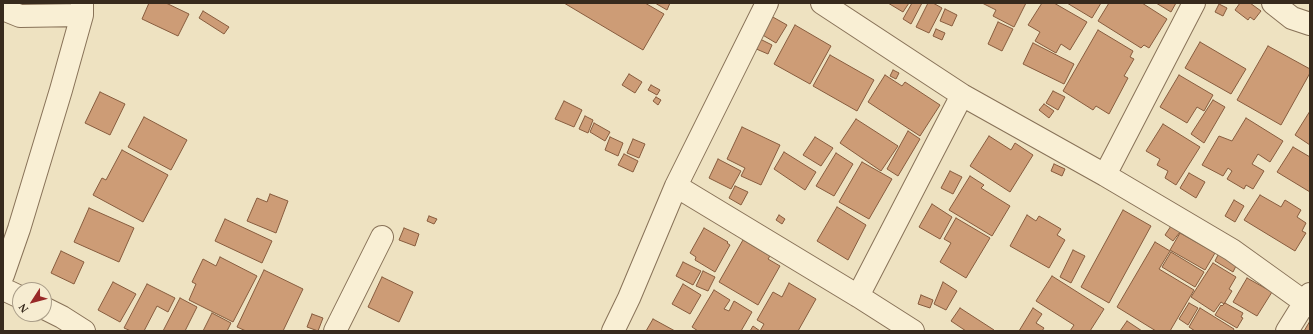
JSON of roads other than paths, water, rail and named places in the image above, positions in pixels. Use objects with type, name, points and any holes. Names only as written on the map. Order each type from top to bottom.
[{"type":"street","points":[[613,331],[676,186],[767,3]]},
{"type":"street","points":[[822,3],[962,96],[1105,175],[1232,250],[1308,301],[1287,331]]},
{"type":"street","points":[[1105,175],[1194,3]]},
{"type":"street","points":[[1272,3],[1292,18],[1310,24]]},
{"type":"street","points":[[3,9],[20,16],[82,9],[59,97],[19,229],[3,275]]},
{"type":"street","points":[[858,296],[962,96]]},
{"type":"street","points":[[676,186],[913,331]]},
{"type":"street","points":[[335,331],[382,237]]},
{"type":"street","points":[[52,312],[84,331]]}]
